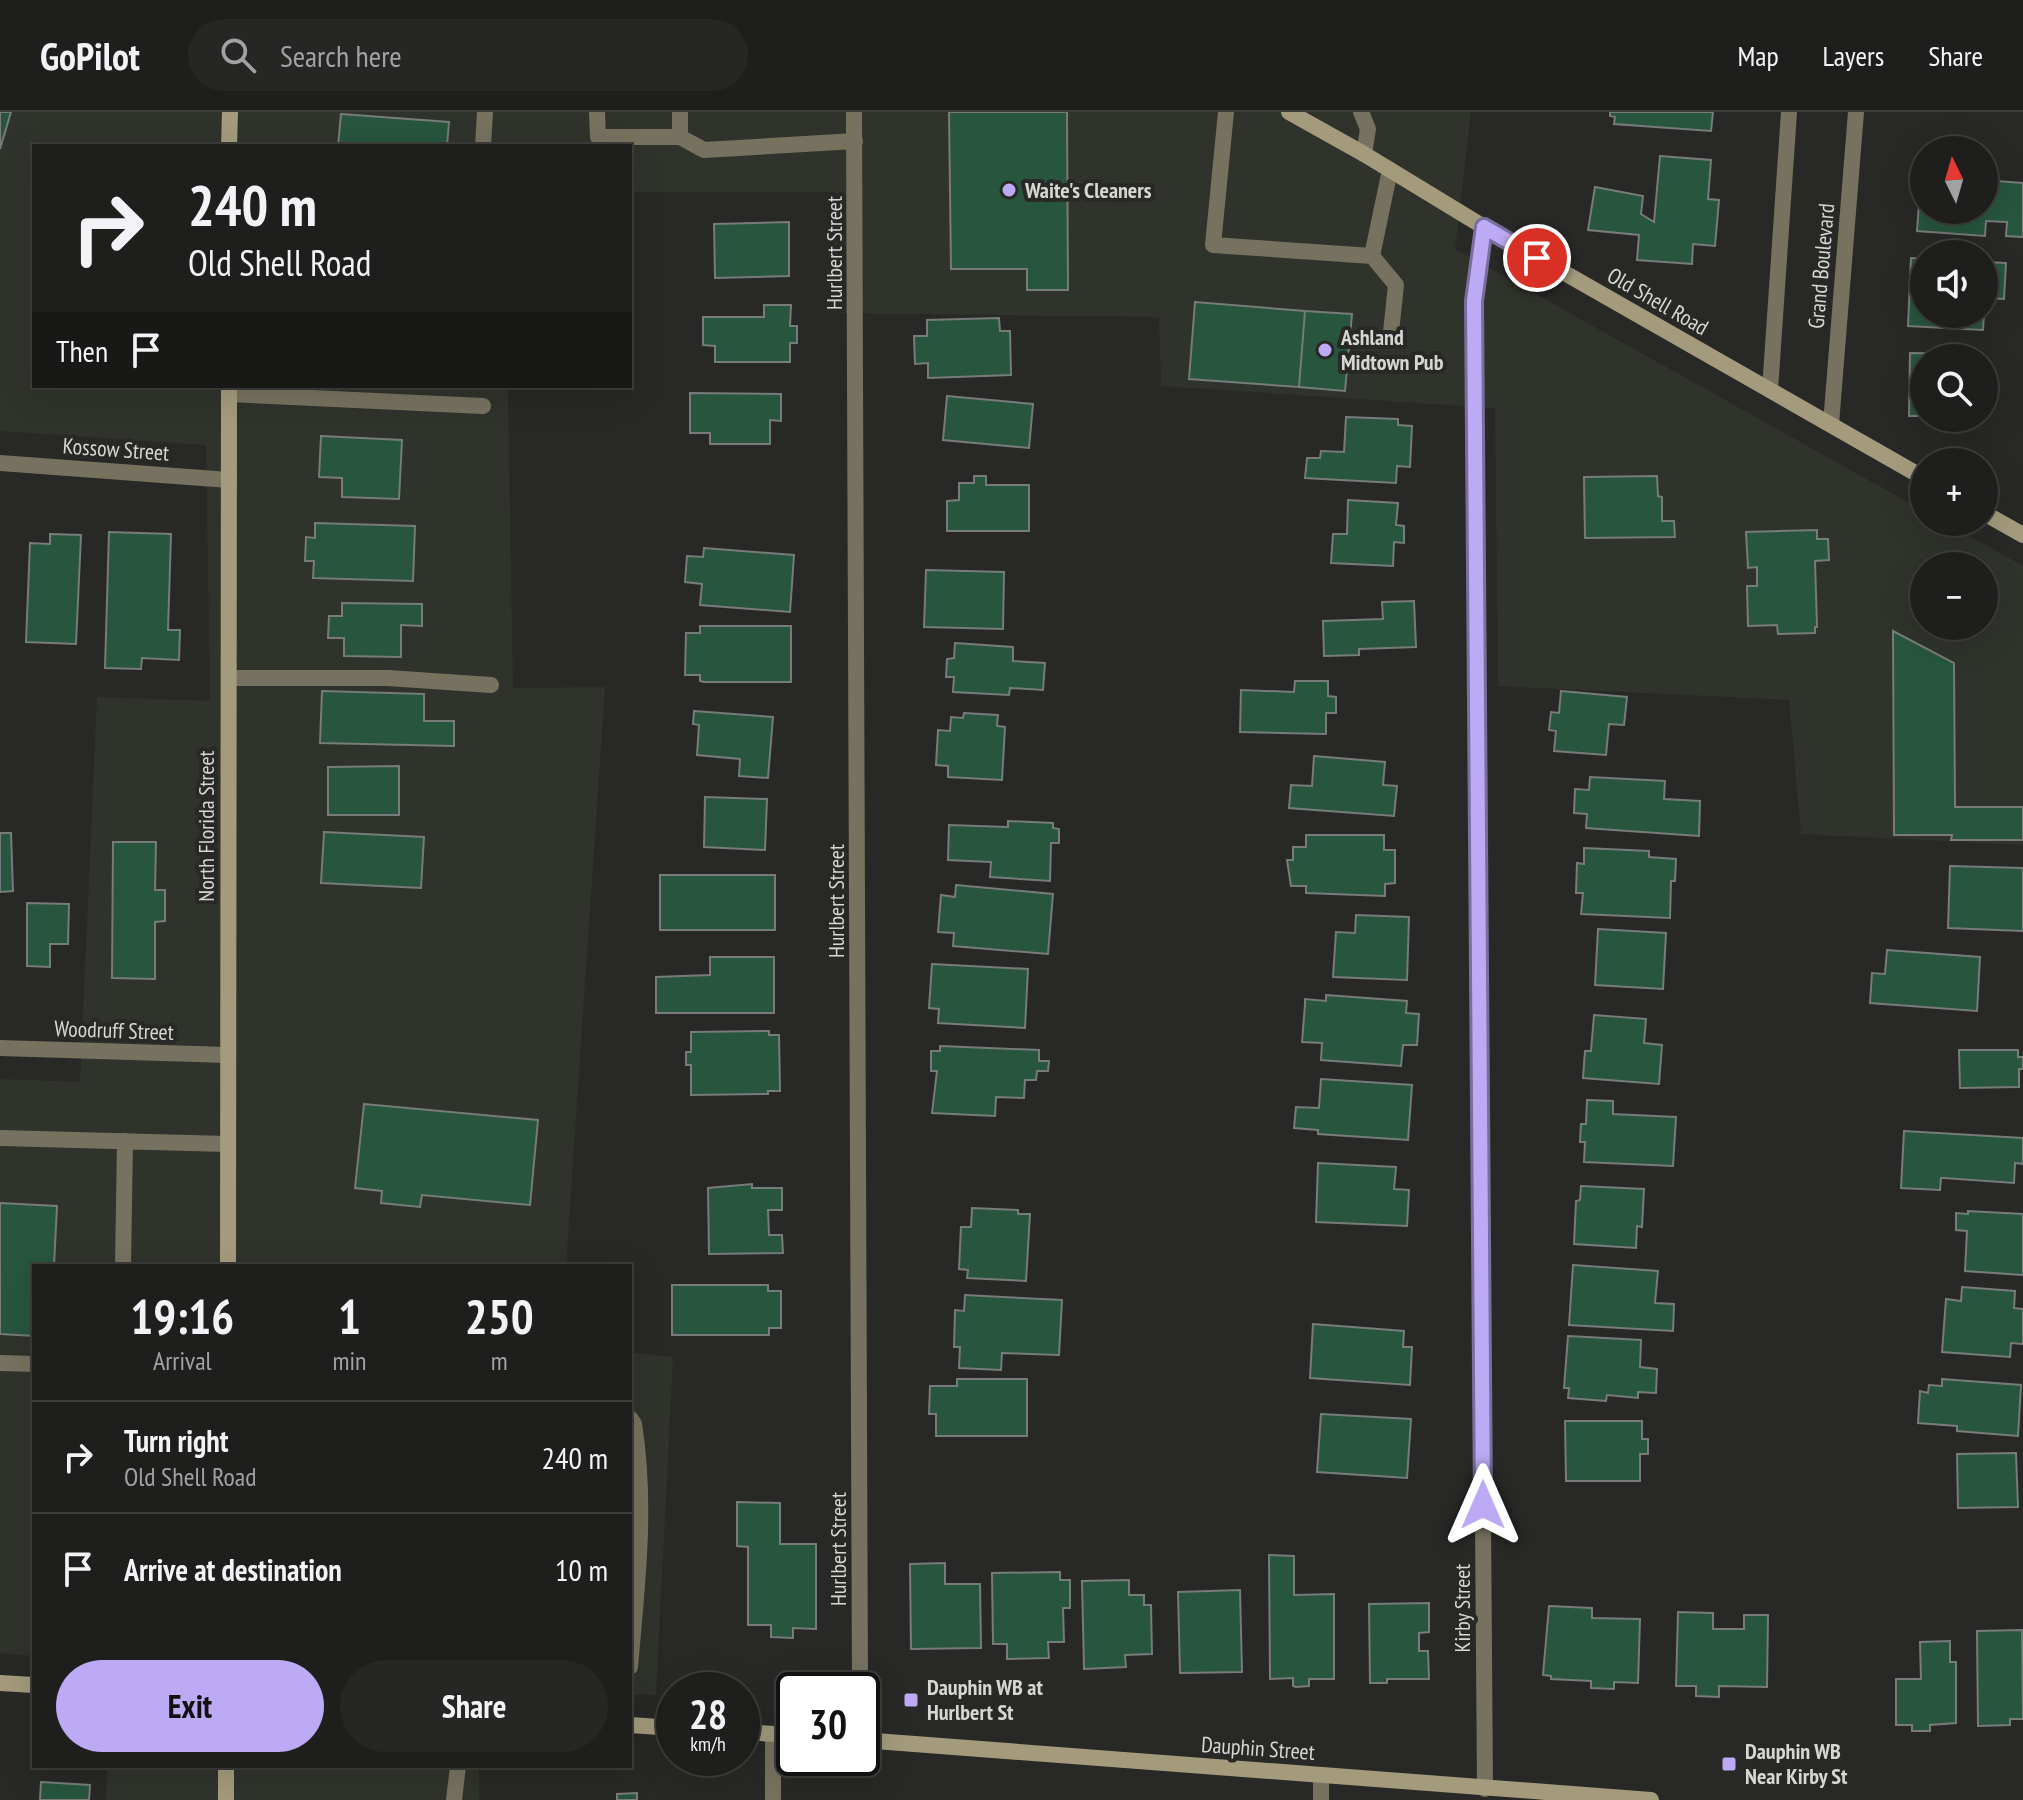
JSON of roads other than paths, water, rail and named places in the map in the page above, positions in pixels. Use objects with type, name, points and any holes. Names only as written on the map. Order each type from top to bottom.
[{"type":"street","points":[[229,144],[230,112]]},
{"type":"street","points":[[483,144],[485,112]]},
{"type":"street","points":[[597,112],[598,137],[680,137],[704,150],[855,141]]},
{"type":"street","points":[[680,112],[680,137]]},
{"type":"street","name":"Hurlbert Street","points":[[854,112],[860,1672]]},
{"type":"street","points":[[1226,112],[1213,245],[1372,256],[1396,285],[1391,332]]},
{"type":"street","name":"Old Shell Road","points":[[1289,112],[1910,470]]},
{"type":"street","points":[[1361,112],[1368,129],[1364,154]]},
{"type":"street","name":"Grand Boulevard","points":[[1770,390],[1789,112]]},
{"type":"street","name":"Grand Boulevard","points":[[1831,424],[1856,112]]},
{"type":"street","points":[[1372,256],[1390,170]]},
{"type":"street","name":"Kirby Street","points":[[1484,227],[1474,301],[1485,1789]]},
{"type":"street","points":[[229,390],[483,406]]},
{"type":"street","name":"North Florida Street","points":[[228,1264],[229,390]]},
{"type":"street","name":"Kossow Street","points":[[0,463],[229,480]]},
{"type":"street","points":[[1998,521],[2023,535]]},
{"type":"street","points":[[229,678],[388,678],[491,685]]},
{"type":"street","name":"Woodruff Street","points":[[0,1048],[227,1055]]},
{"type":"street","points":[[0,1138],[227,1144]]},
{"type":"street","points":[[123,1264],[125,1141]]},
{"type":"street","points":[[0,1363],[32,1364]]},
{"type":"street","points":[[632,1421],[641,1468],[640,1545],[632,1643]]},
{"type":"street","points":[[0,1683],[32,1685]]},
{"type":"street","points":[[632,1725],[656,1727]]},
{"type":"street","points":[[760,1733],[776,1734]]},
{"type":"street","points":[[773,1734],[773,1800]]},
{"type":"street","name":"Dauphin Street","points":[[880,1741],[1651,1800]]},
{"type":"street","points":[[226,1768],[226,1800]]},
{"type":"street","points":[[454,1800],[458,1768]]},
{"type":"street","points":[[1321,1775],[1321,1800]]},
{"type":"place","name":"Waite's Cleaners","points":[[1009,190]]},
{"type":"place","name":"Ashland Midtown Pub","points":[[1325,350]]},
{"type":"place","name":"Dauphin WB at Hurlbert St","points":[[911,1700]]},
{"type":"place","name":"Dauphin WB Near Kirby St","points":[[1729,1764]]}]
